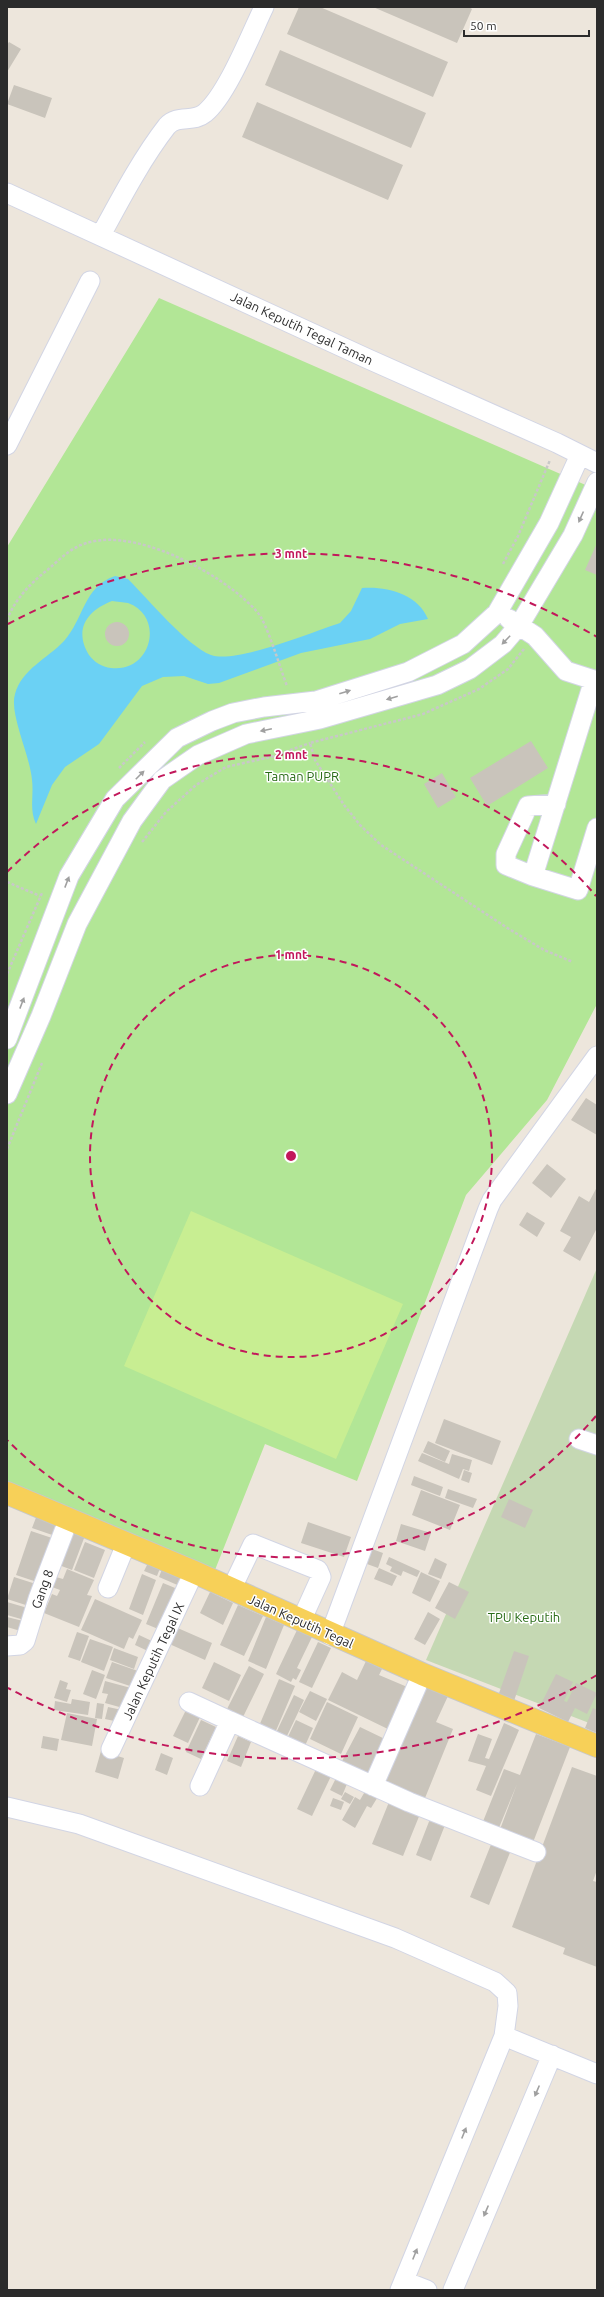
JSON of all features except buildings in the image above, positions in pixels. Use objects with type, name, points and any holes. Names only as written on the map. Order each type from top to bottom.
[{"type":"main road","name":"Jalan Keputih Tegal","points":[[7,1493],[194,1572],[231,1590],[422,1674],[597,1746]]},
{"type":"street","points":[[101,235],[138,171],[168,126],[176,119],[197,119],[207,112],[220,94],[232,75],[264,7]]},
{"type":"street","name":"Jalan Keputih Tegal Taman","points":[[8,197],[101,235],[366,358],[557,443],[589,459]]},
{"type":"street","points":[[7,445],[90,281]]},
{"type":"street","points":[[7,1094],[41,1016],[77,924],[132,821],[162,780],[198,754],[240,737],[318,710],[408,672],[463,644],[497,613],[549,523],[589,459]]},
{"type":"street","points":[[7,1039],[69,876],[116,799],[177,738],[233,713],[318,710],[438,685],[470,669],[503,644],[528,630],[597,482]]},
{"type":"street","points":[[497,613],[528,630],[566,671],[596,681],[533,876]]},
{"type":"street","points":[[556,804],[528,806],[506,854],[506,865],[533,876],[578,890],[597,828]]},
{"type":"street","points":[[54,916],[77,924]]},
{"type":"street","points":[[330,1634],[492,1200],[597,1056]]},
{"type":"street","points":[[579,1439],[597,1445]]},
{"type":"street","name":"Gang 8","points":[[7,1646],[20,1645],[25,1641],[38,1599],[69,1518]]},
{"type":"street","points":[[108,1588],[126,1544]]},
{"type":"street","points":[[231,1590],[253,1544],[318,1570],[322,1577],[301,1621]]},
{"type":"street","name":"Jalan Keputih Tegal IX","points":[[111,1750],[194,1572]]},
{"type":"street","points":[[374,1786],[422,1674]]},
{"type":"street","points":[[189,1702],[409,1802],[536,1852]]},
{"type":"street","points":[[200,1786],[230,1721]]},
{"type":"street","points":[[7,1807],[79,1824],[395,1938],[495,1982],[507,1993],[508,2006],[504,2036],[402,2285],[427,2290]]},
{"type":"street","points":[[504,2036],[597,2074]]},
{"type":"street","points":[[453,2290],[552,2055]]},
{"type":"path","points":[[7,620],[12,607],[32,582],[78,546],[106,540],[142,543],[175,554],[240,594],[260,614],[279,665]]},
{"type":"path","points":[[139,847],[166,812],[196,785],[226,767],[270,756],[310,743],[423,714],[479,689],[508,669],[528,630]]},
{"type":"path","points":[[310,743],[315,760],[344,805],[360,825],[382,845],[509,929],[544,950],[573,962]]},
{"type":"path","points":[[7,882],[40,896]]},
{"type":"path","points":[[7,1149],[43,1060]]},
{"type":"green space","name":"Taman PUPR","points":[[159,298],[597,490],[597,1004],[547,1100],[466,1195],[357,1481],[265,1444],[213,1575],[7,1482],[7,547]]},
{"type":"green space","points":[[191,1211],[403,1304],[336,1459],[124,1366]]},
{"type":"green space","name":"TPU Keputih","points":[[597,1268],[597,1726],[426,1660]]},
{"type":"water","points":[[115,576],[128,579],[179,632],[191,642],[201,650],[211,655],[223,657],[238,655],[274,646],[340,623],[351,611],[362,588],[381,588],[401,593],[417,603],[428,619],[400,624],[370,639],[301,653],[219,683],[208,684],[184,676],[163,677],[142,686],[99,744],[65,767],[52,785],[36,824],[33,813],[32,786],[28,759],[15,712],[15,694],[18,685],[29,671],[64,641],[71,632],[90,596],[104,581]],"holes":[[[112,601],[128,603],[140,610],[147,619],[150,631],[149,642],[144,653],[136,662],[125,667],[111,668],[96,662],[89,655],[84,646],[82,637],[83,629],[90,615],[103,605]]]}]
